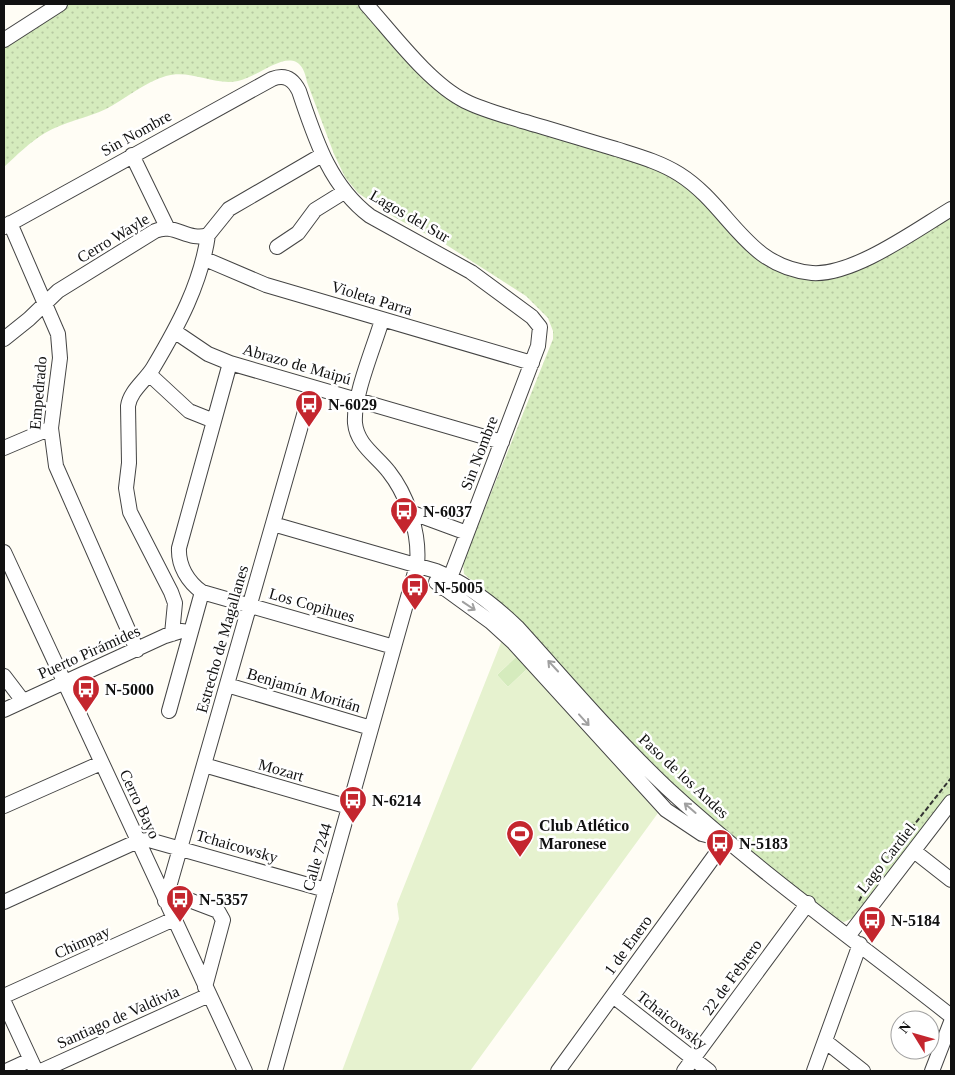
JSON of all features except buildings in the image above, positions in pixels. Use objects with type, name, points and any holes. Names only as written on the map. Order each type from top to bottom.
[{"type":"street","points":[[4,40],[60,4]]},
{"type":"street","points":[[366,4],[426,70],[452,93],[465,101],[497,113],[630,153],[680,174],[700,190],[753,248],[782,266],[815,273],[849,267],[951,209]]},
{"type":"street","name":"Lagos del Sur","points":[[288,78],[299,91],[322,155],[344,192],[370,216],[471,272],[532,317],[540,327]]},
{"type":"street","name":"Sin Nombre","points":[[7,225],[272,79],[288,78]]},
{"type":"street","points":[[132,155],[168,227]]},
{"type":"street","points":[[172,634],[175,603],[172,592],[130,512],[127,501],[129,399],[149,374],[190,301],[205,259],[208,235],[229,209],[322,155]]},
{"type":"street","points":[[277,247],[298,233],[315,210],[344,192]]},
{"type":"street","name":"Empedrado","points":[[7,225],[58,334],[60,345],[51,428],[53,452],[61,478],[137,650]]},
{"type":"street","name":"Cerro Wayle","points":[[4,339],[65,287],[155,231],[168,227],[194,237],[208,235]]},
{"type":"street","name":"Violeta Parra","points":[[205,259],[266,285],[532,363]]},
{"type":"street","points":[[382,320],[355,416],[358,435],[364,445],[396,481],[410,512],[417,543],[417,565]]},
{"type":"street","name":"Sin Nombre","points":[[446,583],[532,363],[540,339],[540,327]]},
{"type":"street","name":"Abrazo de Maipú","points":[[174,331],[208,354],[230,363],[502,442]]},
{"type":"street","points":[[169,711],[190,632],[197,589],[181,566],[179,548],[230,363]]},
{"type":"street","points":[[149,374],[189,411],[214,421]]},
{"type":"street","name":"Estrecho de Magallanes","points":[[167,896],[312,387]]},
{"type":"street","points":[[4,448],[51,428]]},
{"type":"street","points":[[410,512],[467,533]]},
{"type":"street","name":"Paso de los Andes","points":[[273,524],[417,565],[508,618],[645,766],[726,840]]},
{"type":"street","name":"Cerro Bayo","points":[[4,552],[101,763],[138,841],[167,896],[174,919],[245,1071]]},
{"type":"street","name":"Calle 7244","points":[[275,1071],[417,565]]},
{"type":"street","name":"Los Copihues","points":[[197,589],[394,647]]},
{"type":"street","name":"Puerto Pirámides","points":[[4,710],[172,634],[181,631],[190,632]]},
{"type":"street","points":[[4,676],[23,701]]},
{"type":"street","name":"Benjamín Moritán","points":[[227,685],[371,728]]},
{"type":"street","points":[[4,806],[101,763]]},
{"type":"street","name":"Mozart","points":[[204,766],[349,808]]},
{"type":"street","name":"Lago Cardiel","points":[[849,935],[951,802]]},
{"type":"street","name":"Tchaicowsky","points":[[138,841],[149,840],[181,848],[326,890]]},
{"type":"street","points":[[726,840],[951,1016]]},
{"type":"street","name":"1 de Enero","points":[[558,1071],[726,840]]},
{"type":"street","points":[[4,902],[138,841]]},
{"type":"street","points":[[914,851],[951,880]]},
{"type":"street","points":[[167,896],[218,911],[224,920],[207,991]]},
{"type":"street","name":"22 de Febrero","points":[[684,1071],[808,903]]},
{"type":"street","name":"Chimpay","points":[[4,996],[174,919]]},
{"type":"street","points":[[814,1071],[860,944]]},
{"type":"street","name":"Santiago de Valdivia","points":[[41,1071],[207,991]]},
{"type":"street","name":"Tchaicowsky","points":[[613,996],[709,1071]]},
{"type":"street","points":[[4,1002],[33,1066],[5,1070]]},
{"type":"street","points":[[932,1071],[951,1022]]},
{"type":"street","points":[[825,1041],[863,1071]]},
{"type":"path","points":[[858,903],[869,882],[951,778]]},
{"type":"green space","points":[[60,4],[366,4],[452,93],[664,166],[767,258],[831,271],[951,209],[951,793],[855,917],[844,922],[834,918],[726,832],[632,745],[526,626],[464,574],[463,563],[553,339],[553,331],[548,318],[526,296],[445,244],[394,217],[358,193],[345,177],[334,154],[303,69],[296,62],[279,63],[248,78],[229,82],[175,74],[166,76],[143,86],[106,109],[45,133],[4,167],[4,40]]},
{"type":"green space","name":"Club Atlético Maronese","points":[[502,640],[517,656],[497,675],[508,687],[528,668],[658,813],[470,1071],[342,1071],[399,919],[397,904]]},
{"type":"green space","points":[[517,656],[528,668],[508,687],[497,675]]},
{"type":"place","name":"N-6029","points":[[309,428]]},
{"type":"place","name":"N-6037","points":[[404,535]]},
{"type":"place","name":"N-5005","points":[[415,611]]},
{"type":"place","name":"N-5000","points":[[86,713]]},
{"type":"place","name":"N-6214","points":[[353,824]]},
{"type":"place","name":"Club Atlético Maronese","points":[[520,858]]},
{"type":"place","name":"N-5183","points":[[720,867]]},
{"type":"place","name":"N-5357","points":[[180,923]]},
{"type":"place","name":"N-5184","points":[[872,944]]}]
